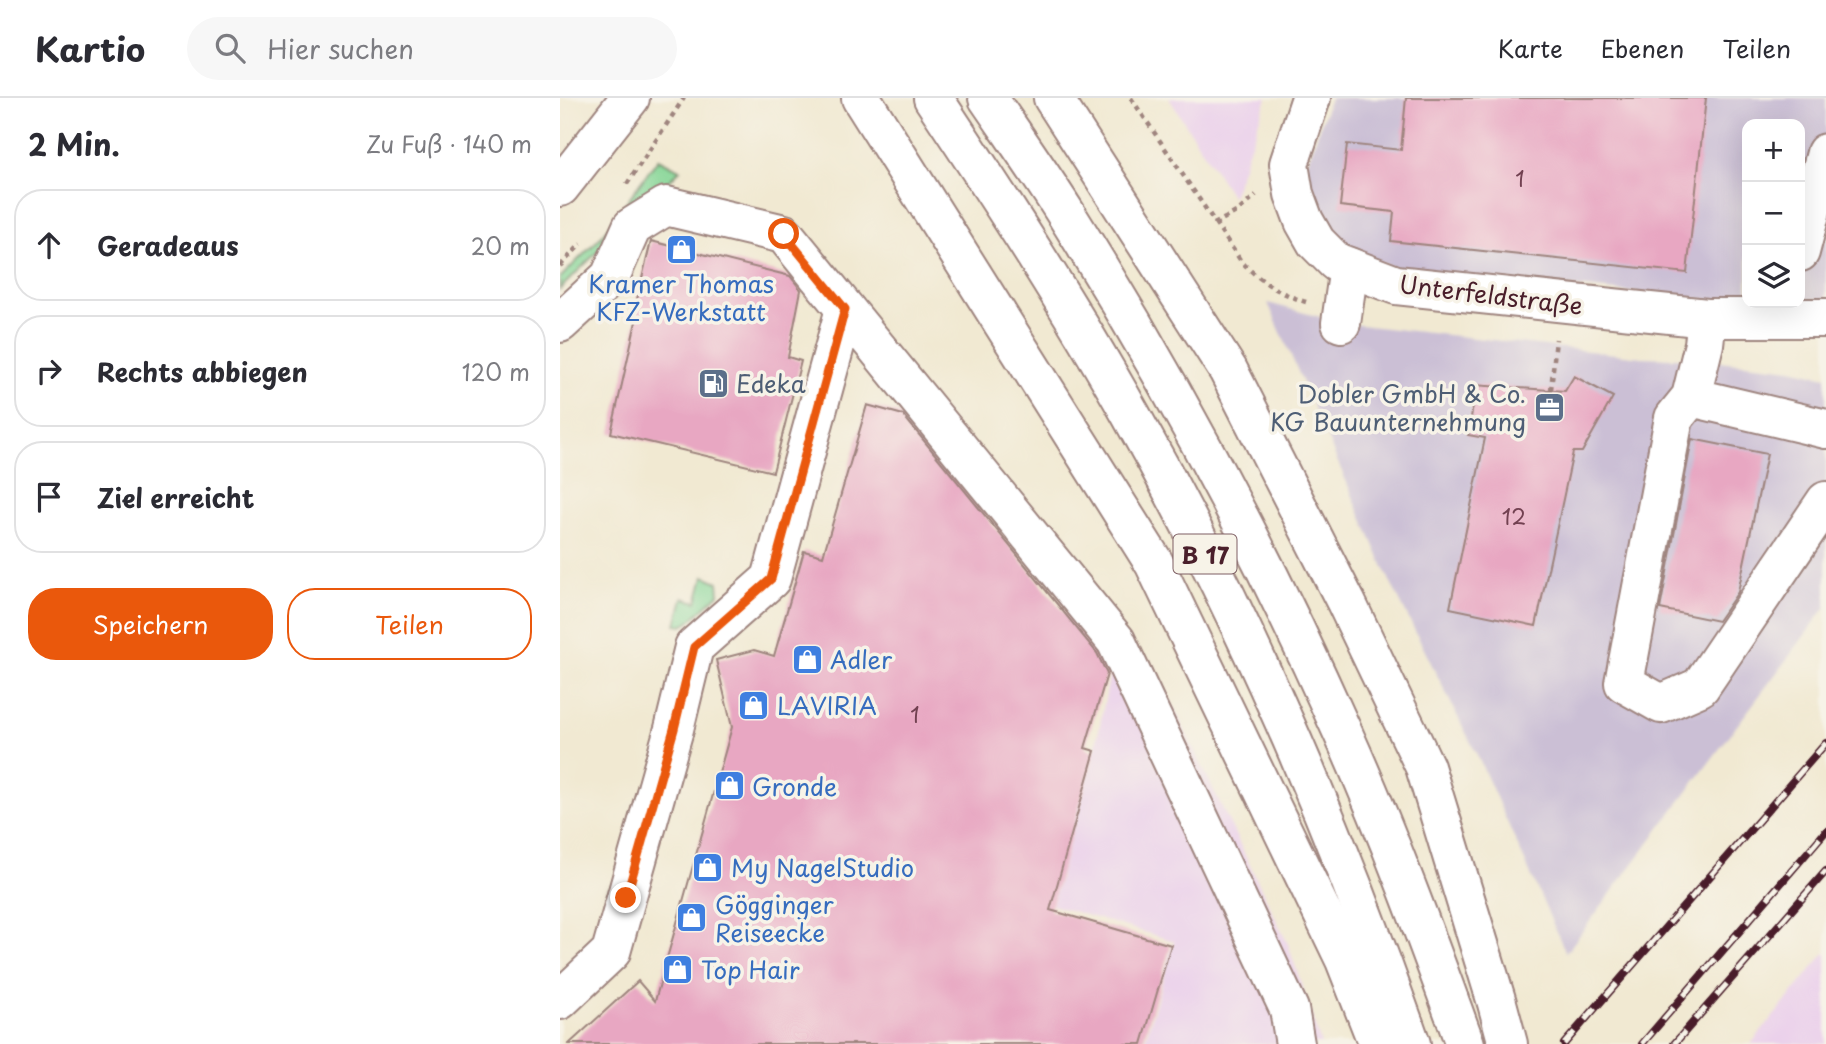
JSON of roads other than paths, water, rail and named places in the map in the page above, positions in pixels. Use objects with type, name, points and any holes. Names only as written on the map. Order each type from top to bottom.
[{"type":"main road","points":[[560,187],[630,98]]},
{"type":"main road","points":[[861,98],[1154,563],[1345,960],[1378,1044]]},
{"type":"main road","name":"B 17","points":[[933,98],[1035,252],[1132,416],[1221,584],[1301,757],[1373,934],[1411,1044]]},
{"type":"main road","name":"B 17","points":[[988,98],[1070,221],[1155,363],[1260,557],[1343,732],[1417,910],[1465,1044]]},
{"type":"main road","points":[[1054,98],[1228,370],[1346,602],[1424,767],[1508,1044]]},
{"type":"main road","name":"Unterfeldstraße","points":[[1311,98],[1289,164],[1294,194],[1304,221],[1316,242],[1336,262],[1396,285],[1707,318],[1776,310],[1826,318]]},
{"type":"main road","points":[[1802,245],[1826,152]]},
{"type":"main road","points":[[560,323],[610,277],[632,227],[666,206],[784,234],[1116,641],[1289,1009],[1295,1044]]},
{"type":"main road","points":[[1342,323],[1349,267]]},
{"type":"main road","points":[[560,1000],[611,952],[674,729],[694,647],[771,579],[845,309]]},
{"type":"main road","points":[[1707,318],[1704,344],[1691,397],[1674,418],[1624,682],[1661,704],[1700,687],[1826,501]]},
{"type":"main road","points":[[1691,397],[1826,429]]},
{"type":"railway","points":[[1564,1044],[1826,743]]},
{"type":"railway","points":[[1642,1044],[1826,831]]},
{"type":"railway","points":[[1674,1044],[1826,871]]},
{"type":"place","name":"Kramer Thomas KFZ-Werkstatt","points":[[681,249]]},
{"type":"place","name":"Edeka","points":[[713,383]]},
{"type":"place","name":"Dobler GmbH & Co. KG Bauunternehmung","points":[[1549,407]]},
{"type":"place","name":"Adler","points":[[807,659]]},
{"type":"place","name":"LAVIRIA","points":[[754,705]]},
{"type":"place","name":"Gronde","points":[[729,786]]},
{"type":"place","name":"My NagelStudio","points":[[708,867]]},
{"type":"place","name":"Gögginger Reiseecke","points":[[692,918]]},
{"type":"place","name":"Top Hair","points":[[678,969]]}]
